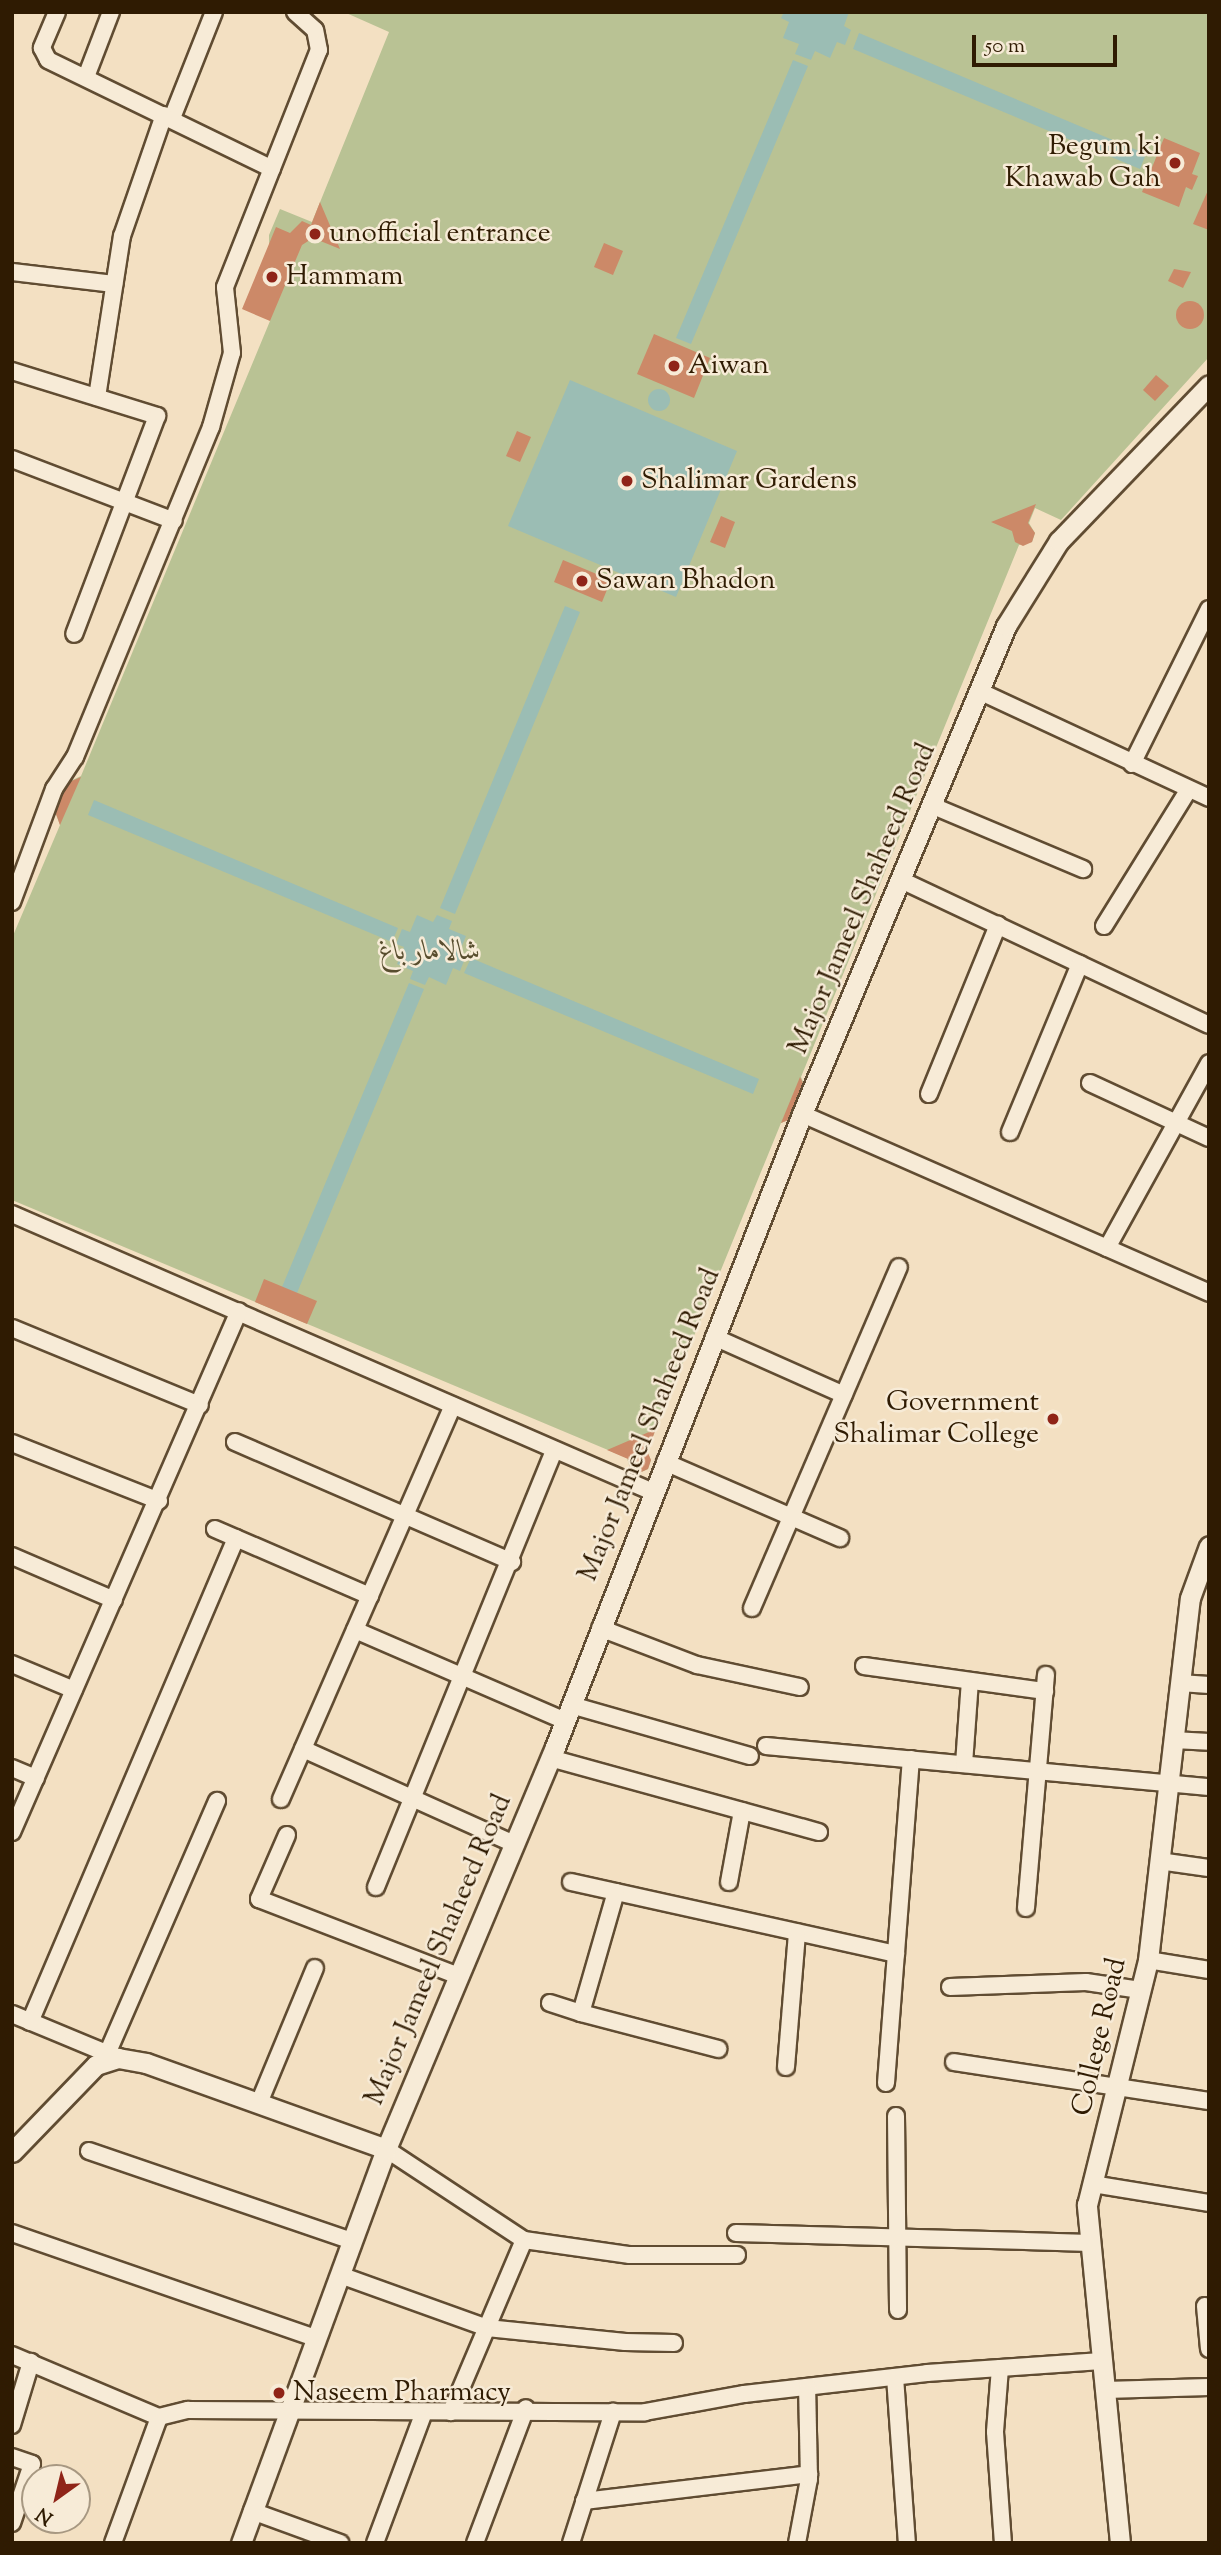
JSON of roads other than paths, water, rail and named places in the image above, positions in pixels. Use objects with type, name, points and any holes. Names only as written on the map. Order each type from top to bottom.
[{"type":"street","points":[[57,12],[42,55],[272,169]]},
{"type":"street","points":[[86,77],[111,12]]},
{"type":"street","points":[[97,397],[122,236],[168,116],[214,12]]},
{"type":"street","points":[[14,893],[54,789],[75,757],[174,521],[230,368],[225,287],[319,50],[315,30],[295,12]]},
{"type":"street","points":[[12,272],[114,284]]},
{"type":"street","points":[[12,371],[157,416],[74,634]]},
{"type":"street","name":"Major Jameel Shaheed Road","points":[[241,2543],[386,2148],[550,1758],[802,1114],[1006,626],[1059,541],[1208,388]]},
{"type":"street","points":[[12,460],[125,499],[174,521]]},
{"type":"street","points":[[1132,764],[1209,609]]},
{"type":"street","points":[[979,691],[1132,764],[1209,797]]},
{"type":"street","points":[[1104,926],[1189,789]]},
{"type":"street","points":[[933,806],[1083,869]]},
{"type":"street","points":[[901,880],[1209,1025]]},
{"type":"street","points":[[929,1094],[998,925]]},
{"type":"street","points":[[1010,1132],[1080,964]]},
{"type":"street","points":[[1107,1248],[1209,1063]]},
{"type":"street","points":[[1090,1083],[1209,1138]]},
{"type":"street","points":[[802,1114],[1107,1248],[1207,1288]]},
{"type":"street","points":[[12,1214],[653,1492]]},
{"type":"street","points":[[752,1608],[899,1267]]},
{"type":"street","points":[[12,1832],[159,1501],[239,1311]]},
{"type":"street","points":[[12,1328],[200,1405]]},
{"type":"street","points":[[714,1337],[844,1395]]},
{"type":"street","points":[[281,1799],[453,1406]]},
{"type":"street","points":[[235,1442],[512,1562]]},
{"type":"street","points":[[12,1443],[159,1501]]},
{"type":"street","points":[[376,1887],[512,1562],[554,1450]]},
{"type":"street","points":[[665,1462],[840,1538]]},
{"type":"street","points":[[215,1529],[370,1596]]},
{"type":"street","points":[[30,2022],[236,1538]]},
{"type":"street","name":"College Road","points":[[1120,2543],[1087,2205],[1148,1960],[1190,1598],[1209,1546]]},
{"type":"street","points":[[12,1556],[114,1600]]},
{"type":"street","points":[[600,1629],[698,1665],[800,1687]]},
{"type":"street","points":[[355,1630],[464,1677],[568,1713],[750,1756]]},
{"type":"street","points":[[12,1664],[74,1690]]},
{"type":"street","points":[[864,1666],[970,1681],[1045,1683],[1026,1908]]},
{"type":"street","points":[[964,1764],[970,1681]]},
{"type":"street","points":[[1180,1683],[1209,1685]]},
{"type":"street","points":[[1173,1740],[1209,1742]]},
{"type":"street","points":[[766,1746],[1209,1787]]},
{"type":"street","points":[[303,1749],[514,1844]]},
{"type":"street","points":[[550,1758],[819,1832]]},
{"type":"street","points":[[886,2083],[911,1759]]},
{"type":"street","points":[[12,1768],[36,1778]]},
{"type":"street","points":[[12,2152],[96,2065],[112,2056],[216,1801]]},
{"type":"street","points":[[729,1882],[741,1811]]},
{"type":"street","points":[[287,1835],[259,1899],[458,1976]]},
{"type":"street","points":[[1159,1861],[1209,1868]]},
{"type":"street","points":[[571,1882],[896,1954]]},
{"type":"street","points":[[581,2013],[616,1892]]},
{"type":"street","points":[[786,2067],[797,1932]]},
{"type":"street","points":[[1148,1960],[1209,1970]]},
{"type":"street","points":[[259,2103],[315,1968]]},
{"type":"street","points":[[950,1987],[1086,1982],[1140,1990]]},
{"type":"street","points":[[550,2003],[718,2049]]},
{"type":"street","points":[[12,2014],[112,2056],[259,2103],[386,2148],[524,2241],[630,2255],[737,2255]]},
{"type":"street","points":[[954,2062],[1209,2101]]},
{"type":"street","points":[[896,2116],[898,2309]]},
{"type":"street","points":[[89,2151],[352,2241]]},
{"type":"street","points":[[1092,2184],[1209,2203]]},
{"type":"street","points":[[12,2233],[316,2338]]},
{"type":"street","points":[[736,2233],[1090,2243]]},
{"type":"street","points":[[451,2412],[524,2241]]},
{"type":"street","points":[[340,2274],[486,2328],[625,2343],[674,2343]]},
{"type":"street","points":[[1205,2306],[1209,2349]]},
{"type":"street","points":[[12,2355],[159,2417],[188,2410],[290,2408],[451,2412],[526,2408],[645,2412],[807,2387],[895,2377],[1102,2361]]},
{"type":"street","points":[[12,2425],[31,2362]]},
{"type":"street","points":[[1000,2368],[995,2432],[1003,2543]]},
{"type":"street","points":[[895,2377],[907,2543]]},
{"type":"street","points":[[797,2543],[809,2474],[807,2387]]},
{"type":"street","points":[[1104,2390],[1209,2387]]},
{"type":"street","points":[[475,2543],[526,2408]]},
{"type":"street","points":[[375,2543],[424,2412]]},
{"type":"street","points":[[571,2543],[613,2412]]},
{"type":"street","points":[[113,2543],[159,2417]]},
{"type":"street","points":[[12,2457],[32,2465],[12,2524]]},
{"type":"street","points":[[584,2501],[809,2474]]},
{"type":"street","points":[[252,2511],[340,2543]]},
{"type":"water","points":[[784,12],[849,12],[844,26],[851,30],[845,45],[837,42],[830,58],[815,51],[811,60],[795,54],[799,44],[783,38],[789,22],[781,18]]},
{"type":"water","points":[[859,33],[1146,154],[1140,169],[853,49]]},
{"type":"water","points":[[793,60],[808,66],[691,344],[676,338]]},
{"type":"water","points":[[570,380],[737,451],[676,597],[508,526]]},
{"type":"water","points":[[659,389],[667,392],[670,400],[667,408],[659,411],[651,408],[648,400],[651,392]]},
{"type":"water","points":[[565,606],[580,612],[455,914],[440,908]]},
{"type":"water","points":[[94,800],[398,928],[392,942],[88,815]]},
{"type":"water","points":[[417,915],[433,922],[437,915],[452,921],[449,929],[466,936],[459,953],[466,956],[460,971],[453,968],[446,985],[429,977],[425,985],[410,979],[413,971],[397,964],[404,947],[396,944],[402,929],[410,932]]},
{"type":"water","points":[[471,958],[759,1079],[753,1094],[464,973]]},
{"type":"water","points":[[409,983],[424,989],[297,1293],[282,1287]]},
{"type":"place","name":"Begum ki Khawab Gah","points":[[1175,163]]},
{"type":"place","name":"unofficial entrance","points":[[315,234]]},
{"type":"place","name":"Hammam","points":[[272,277]]},
{"type":"place","name":"Aiwan","points":[[674,366]]},
{"type":"place","name":"Shalimar Gardens","points":[[627,481]]},
{"type":"place","name":"Sawan Bhadon","points":[[582,581]]},
{"type":"place","name":"Government Shalimar College","points":[[1053,1419]]},
{"type":"place","name":"Naseem Pharmacy","points":[[279,2393]]},
{"type":"park label","name":"شالامار باغ","points":[[430,952]]}]
